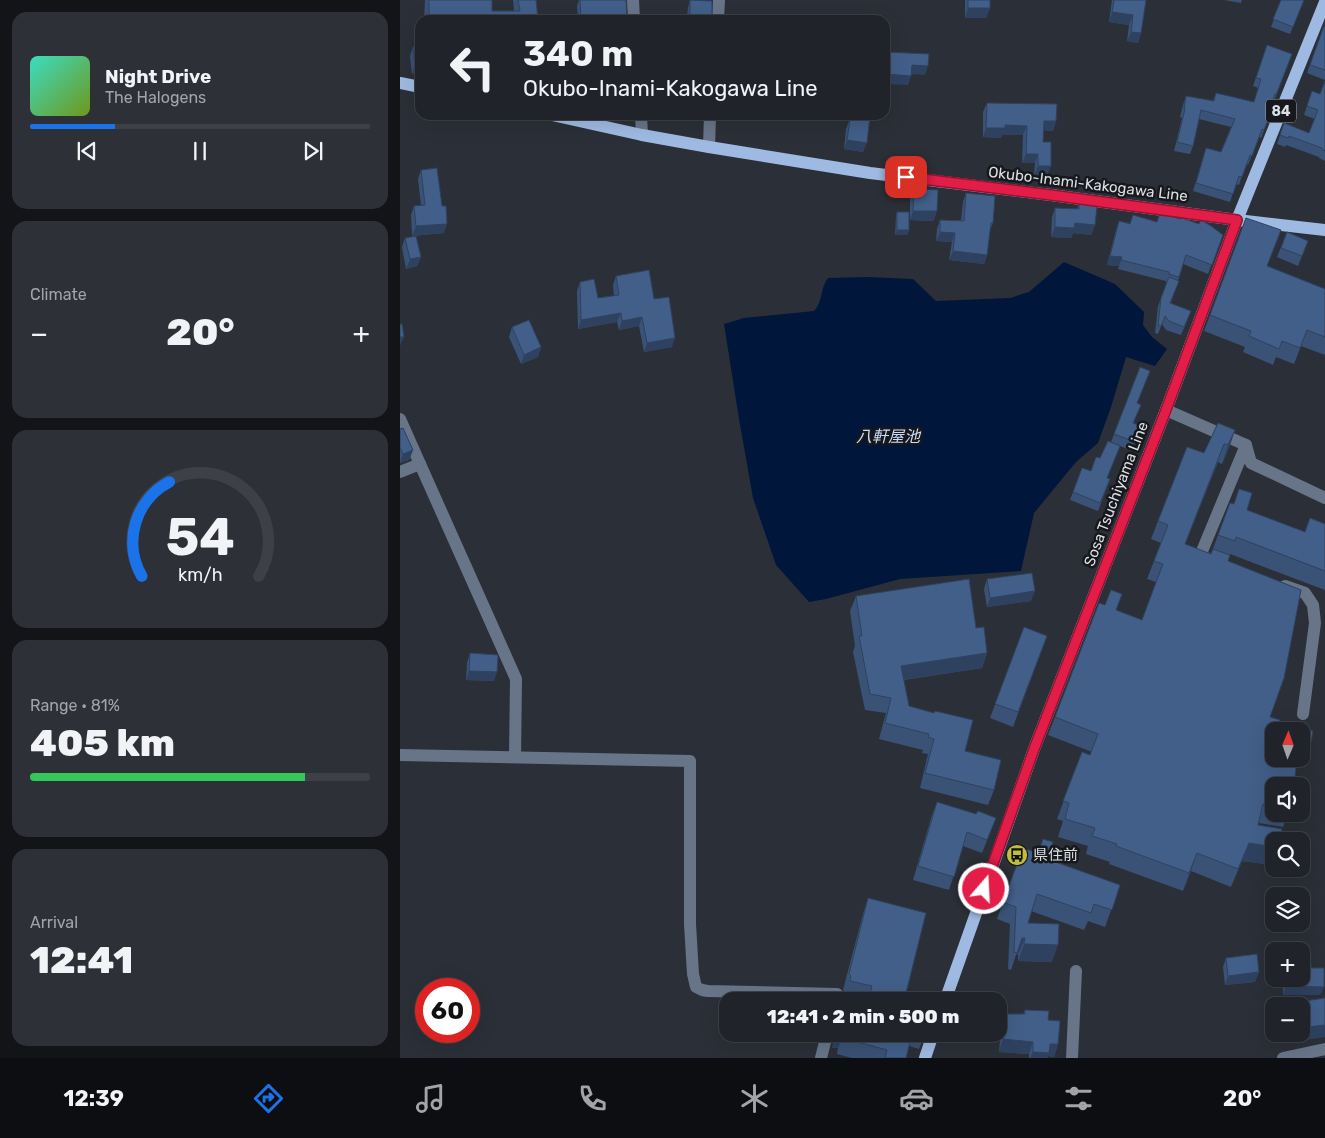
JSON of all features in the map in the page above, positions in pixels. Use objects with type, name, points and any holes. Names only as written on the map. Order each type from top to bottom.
[{"type":"main road","name":"Sosa Tsuchiyama Line","points":[[947,992],[1034,749],[1166,410],[1237,220],[1325,2]]},
{"type":"main road","points":[[400,83],[415,86]]},
{"type":"main road","name":"Okubo-Inami-Kakogawa Line","points":[[574,120],[642,135],[870,173],[1325,230]]},
{"type":"main road","points":[[925,1058],[930,1042]]},
{"type":"street","points":[[633,0],[634,15]]},
{"type":"street","points":[[718,15],[719,0]]},
{"type":"street","points":[[641,120],[642,135]]},
{"type":"street","points":[[709,147],[710,120]]},
{"type":"street","points":[[1166,410],[1246,445]]},
{"type":"street","points":[[400,419],[516,679],[515,757]]},
{"type":"street","points":[[1246,445],[1251,463],[1325,498]]},
{"type":"street","points":[[1218,562],[1200,556],[1246,445]]},
{"type":"street","points":[[400,472],[420,464]]},
{"type":"street","points":[[1270,581],[1305,593],[1313,605],[1320,622],[1303,714]]},
{"type":"street","points":[[400,755],[690,761],[690,924],[693,974],[696,987],[708,991],[751,992]]},
{"type":"street","points":[[1072,1058],[1076,971]]},
{"type":"street","points":[[821,1058],[825,1042]]},
{"type":"street","points":[[1283,1058],[1325,1050]]},
{"type":"water","name":"八軒屋池","points":[[1064,262],[1115,284],[1144,312],[1143,325],[1152,337],[1167,349],[1155,366],[1126,357],[1098,443],[1076,462],[1034,513],[1021,571],[900,579],[809,602],[776,565],[753,498],[724,324],[744,318],[814,311],[828,278],[913,279],[936,301],[1010,298],[1029,292]]},
{"type":"building","points":[[429,0],[492,0],[492,11],[520,11],[518,0],[536,0],[538,15],[429,15]]},
{"type":"building","points":[[580,0],[626,0],[627,15],[581,15]]},
{"type":"building","points":[[690,0],[712,1],[712,15],[690,15]]},
{"type":"building","points":[[968,0],[990,0],[990,8],[968,8]]},
{"type":"building","points":[[1114,0],[1146,0],[1141,33],[1131,32],[1133,15],[1112,12]]},
{"type":"building","points":[[1281,0],[1304,0],[1293,27],[1273,19]]},
{"type":"building","points":[[1325,27],[1325,70],[1310,65]]},
{"type":"building","points":[[1267,45],[1292,54],[1275,94],[1264,130],[1262,129],[1242,177],[1239,176],[1233,194],[1196,183],[1206,148],[1221,152],[1235,119],[1201,110],[1193,146],[1177,142],[1185,109],[1186,96],[1214,101],[1216,93],[1254,102],[1261,79],[1256,78]]},
{"type":"building","points":[[413,47],[415,48],[415,65]]},
{"type":"building","points":[[890,52],[929,54],[928,66],[912,65],[911,76],[890,74]]},
{"type":"building","points":[[1325,81],[1325,151],[1322,148],[1289,136],[1288,138],[1280,135],[1284,123],[1309,133],[1318,110],[1307,106],[1312,91],[1320,94]]},
{"type":"building","points":[[987,103],[1057,104],[1056,121],[1044,121],[1043,142],[1051,142],[1051,166],[1038,166],[1038,154],[1026,154],[1027,126],[1005,125],[1005,128],[986,128]]},
{"type":"building","points":[[850,120],[869,120],[867,143],[847,140]]},
{"type":"building","points":[[437,168],[442,206],[446,206],[447,224],[416,226],[414,206],[425,205],[421,170]]},
{"type":"building","points":[[914,189],[938,190],[937,211],[913,211]]},
{"type":"building","points":[[966,193],[995,196],[993,223],[991,223],[987,255],[953,251],[955,233],[940,232],[940,220],[964,221]]},
{"type":"building","points":[[1079,204],[1097,206],[1095,225],[1075,223],[1074,228],[1055,227],[1055,208],[1079,209]]},
{"type":"building","points":[[897,212],[909,212],[909,230],[897,230]]},
{"type":"building","points":[[1160,213],[1199,224],[1201,220],[1223,235],[1212,265],[1186,255],[1179,277],[1169,274],[1169,272],[1121,260],[1122,257],[1110,256],[1119,221],[1130,224],[1133,215],[1157,222]]},
{"type":"building","points":[[1246,218],[1281,230],[1267,266],[1325,289],[1325,337],[1307,330],[1300,348],[1282,341],[1279,349],[1249,336],[1251,331],[1210,315]]},
{"type":"building","points":[[1287,232],[1308,241],[1302,256],[1281,248]]},
{"type":"building","points":[[416,236],[421,257],[410,259],[405,238]]},
{"type":"building","points":[[649,270],[654,299],[669,297],[675,338],[647,343],[642,317],[622,321],[621,313],[581,320],[580,282],[594,279],[598,298],[619,295],[616,276]]},
{"type":"building","points":[[1169,277],[1179,281],[1170,303],[1191,311],[1184,327],[1169,321],[1165,316],[1161,326],[1158,325],[1161,298]]},
{"type":"building","points":[[529,320],[541,347],[524,355],[512,327]]},
{"type":"building","points":[[400,324],[402,324],[404,337],[400,337]]},
{"type":"building","points":[[1140,367],[1150,371],[1137,403],[1141,405],[1133,423],[1141,426],[1135,442],[1114,434]]},
{"type":"building","points":[[1218,423],[1235,430],[1228,445],[1224,444],[1185,544],[1211,554],[1213,549],[1230,555],[1228,561],[1301,590],[1284,678],[1270,717],[1280,720],[1279,722],[1265,722],[1265,768],[1296,768],[1295,777],[1265,777],[1265,804],[1263,804],[1258,825],[1282,829],[1282,832],[1265,832],[1265,846],[1249,843],[1238,869],[1197,853],[1189,873],[1092,836],[1095,828],[1065,819],[1069,803],[1063,801],[1082,752],[1090,755],[1098,734],[1055,717],[1099,603],[1105,605],[1111,590],[1122,594],[1116,610],[1142,620],[1163,564],[1154,561],[1168,525],[1158,521],[1187,447],[1204,453]]},
{"type":"building","points":[[403,428],[413,450],[403,454],[400,447],[400,429]]},
{"type":"building","points":[[1108,441],[1120,446],[1107,478],[1110,479],[1100,503],[1073,492],[1082,468],[1091,471],[1096,457],[1100,458]]},
{"type":"building","points":[[1239,489],[1252,493],[1247,510],[1305,532],[1310,518],[1325,524],[1325,571],[1236,537],[1235,541],[1218,535],[1230,503],[1234,504]]},
{"type":"building","points":[[1032,573],[1035,591],[990,598],[987,579]]},
{"type":"building","points":[[969,579],[976,628],[984,627],[987,653],[901,666],[909,706],[973,720],[965,751],[1001,760],[994,790],[925,773],[934,739],[928,737],[929,734],[885,723],[891,698],[870,694],[859,636],[862,636],[856,596]]},
{"type":"building","points":[[1024,627],[1047,636],[1018,712],[995,704]]},
{"type":"building","points":[[470,653],[498,655],[497,672],[469,671]]},
{"type":"building","points":[[1310,731],[1313,731],[1310,742]]},
{"type":"building","points":[[937,802],[976,814],[978,811],[996,818],[987,840],[967,832],[954,877],[918,866]]},
{"type":"building","points":[[1043,839],[1053,842],[1047,859],[1120,885],[1112,910],[1094,904],[1091,913],[1037,894],[1028,923],[1059,924],[1058,945],[1024,944],[1025,938],[1022,938],[1017,953],[1014,952],[1016,907],[1003,902],[1023,848],[1038,853]]},
{"type":"building","points":[[868,898],[926,913],[906,992],[870,992],[872,986],[850,981],[851,976],[849,974]]},
{"type":"building","points":[[1257,954],[1259,972],[1228,976],[1226,958]]},
{"type":"building","points":[[1310,963],[1311,968],[1324,968],[1324,987],[1310,987]]},
{"type":"building","points":[[1325,998],[1325,1025],[1310,1027],[1310,1000]]},
{"type":"building","points":[[1025,1010],[1049,1011],[1048,1020],[1060,1021],[1058,1044],[1050,1044],[1049,1053],[1033,1052],[1033,1042],[1007,1039],[1007,1014],[1025,1014]]},
{"type":"building","points":[[858,1042],[910,1042],[906,1058],[885,1058],[887,1050]]},
{"type":"place","name":"県住前","points":[[1017,855]]},
{"type":"route","points":[[906,177],[1237,220],[1166,410],[1034,749],[984,889]]}]
